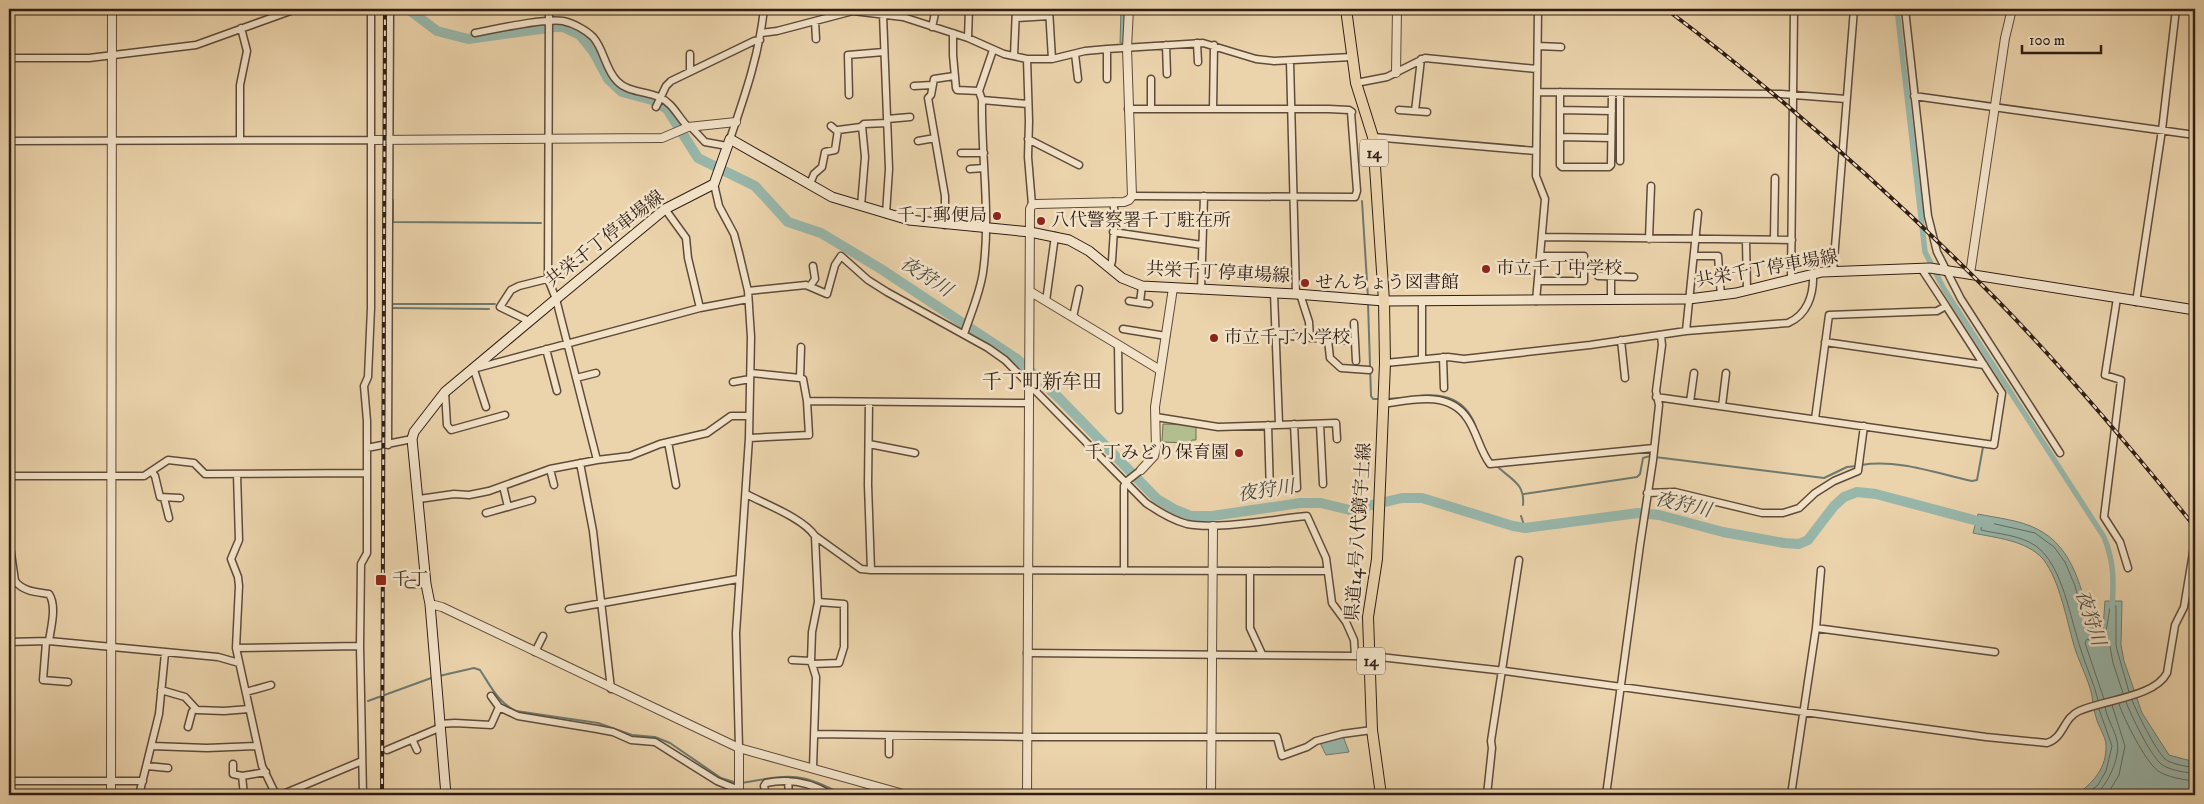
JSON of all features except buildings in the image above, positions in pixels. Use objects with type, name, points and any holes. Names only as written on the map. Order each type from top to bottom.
[{"type":"main road","name":"14","points":[[1346,9],[1356,84],[1373,137],[1381,301]]},
{"type":"main road","name":"共栄千丁停車場線","points":[[729,142],[832,197],[886,214],[909,220],[945,225],[1055,236],[1079,246],[1127,280],[1142,286],[1422,302],[1689,299],[1721,296],[1813,274],[1926,268],[2195,310]]},
{"type":"main road","points":[[715,180],[729,142]]},
{"type":"main road","name":"共栄千丁停車場線","points":[[412,439],[414,432],[445,392],[528,321],[665,209],[715,180]]},
{"type":"main road","name":"県道14号八代鏡宇土線","points":[[1381,301],[1385,363],[1384,401],[1377,559],[1368,618],[1371,656],[1372,730],[1381,795]]},
{"type":"main road","points":[[412,439],[426,584],[430,604],[446,795]]},
{"type":"street","points":[[111,795],[112,9]]},
{"type":"street","points":[[9,58],[90,58],[196,45],[296,9]]},
{"type":"street","points":[[351,9],[370,9],[372,140],[371,308],[368,377],[364,386],[367,448],[367,553],[361,564],[360,646],[363,795]]},
{"type":"street","points":[[388,445],[390,9]]},
{"type":"street","points":[[549,9],[548,279],[556,298],[597,460]]},
{"type":"street","points":[[475,33],[563,21],[585,31],[594,38],[610,73],[617,82],[625,87],[660,98],[671,106],[688,127],[705,142],[729,142],[748,88],[761,36],[764,9]]},
{"type":"street","points":[[932,27],[936,9]]},
{"type":"street","points":[[968,9],[968,38]]},
{"type":"street","points":[[1014,56],[1016,9]]},
{"type":"street","points":[[1129,9],[1126,48],[1132,196]]},
{"type":"street","points":[[1346,9],[1381,9]]},
{"type":"street","points":[[1396,73],[1397,9]]},
{"type":"street","points":[[1536,300],[1545,199],[1536,176],[1538,9]]},
{"type":"street","points":[[1791,278],[1794,9]]},
{"type":"street","points":[[1833,272],[1854,9]]},
{"type":"street","points":[[1905,9],[1928,216],[1937,252],[1945,270],[1999,360],[2060,452]]},
{"type":"street","points":[[1970,274],[2005,38],[2012,9]]},
{"type":"street","points":[[2136,302],[2162,130],[2176,9]]},
{"type":"street","points":[[656,107],[671,81],[761,36],[853,10],[887,13],[903,17],[968,38],[993,50],[1028,59],[1052,59],[1107,49],[1198,43],[1214,45],[1256,59],[1290,61],[1352,56]]},
{"type":"street","points":[[1017,18],[1031,12],[1049,12],[1052,59]]},
{"type":"street","points":[[886,214],[889,170],[884,52],[887,13]]},
{"type":"street","points":[[815,21],[816,39]]},
{"type":"street","points":[[240,140],[240,85],[247,51],[241,28]]},
{"type":"street","points":[[953,33],[954,76],[957,90],[979,91]]},
{"type":"street","points":[[1198,43],[1198,62]]},
{"type":"street","points":[[1166,45],[1167,74]]},
{"type":"street","points":[[1213,109],[1214,45]]},
{"type":"street","points":[[1538,46],[1560,47]]},
{"type":"street","points":[[1107,49],[1107,79]]},
{"type":"street","points":[[964,333],[984,272],[987,228],[982,100],[979,91],[993,50]]},
{"type":"street","points":[[849,94],[848,56],[884,52]]},
{"type":"street","points":[[690,54],[690,71]]},
{"type":"street","points":[[1075,54],[1078,79]]},
{"type":"street","points":[[1356,84],[1396,73],[1425,58],[1537,69]]},
{"type":"street","points":[[1028,59],[1028,139],[1030,201],[1032,205],[1030,232],[1027,653],[1028,795]]},
{"type":"street","points":[[1415,111],[1421,59]]},
{"type":"street","points":[[1290,61],[1290,109],[1298,294],[1309,322],[1310,338]]},
{"type":"street","points":[[945,225],[945,196],[928,98],[932,95],[932,84],[935,78],[954,76]]},
{"type":"street","points":[[1151,79],[1151,109]]},
{"type":"street","points":[[914,86],[932,84]]},
{"type":"street","points":[[1538,92],[1793,94],[1846,99]]},
{"type":"street","points":[[1560,92],[1560,165],[1562,167],[1609,167],[1611,165],[1612,93]]},
{"type":"street","points":[[1620,93],[1620,161]]},
{"type":"street","points":[[1914,96],[2195,135]]},
{"type":"street","points":[[982,100],[1028,104]]},
{"type":"street","points":[[1032,205],[1114,202],[1129,200],[1132,196],[1356,196],[1352,112],[1349,110],[1128,109]]},
{"type":"street","points":[[1398,110],[1427,112]]},
{"type":"street","points":[[1560,110],[1612,111]]},
{"type":"street","points":[[837,131],[864,124],[910,117]]},
{"type":"street","points":[[9,141],[662,138],[688,127],[736,122]]},
{"type":"street","points":[[831,126],[837,131]]},
{"type":"street","points":[[862,126],[865,157],[862,206]]},
{"type":"street","points":[[810,184],[814,174],[822,167],[825,152],[835,150],[837,147],[837,131]]},
{"type":"street","points":[[1373,137],[1536,151]]},
{"type":"street","points":[[1560,137],[1611,138]]},
{"type":"street","points":[[918,141],[935,138]]},
{"type":"street","points":[[1028,139],[1079,165]]},
{"type":"street","points":[[960,154],[984,153]]},
{"type":"street","points":[[970,169],[984,168]]},
{"type":"street","points":[[1774,240],[1775,178]]},
{"type":"street","points":[[491,696],[499,707],[508,713],[518,716],[613,732],[630,740],[655,742],[717,781],[739,788],[736,634],[738,579],[750,438],[751,376],[748,291],[736,243],[720,206],[715,180]]},
{"type":"street","points":[[1649,239],[1651,186]]},
{"type":"street","points":[[1201,290],[1204,196]]},
{"type":"street","points":[[1110,268],[1115,214],[1114,202]]},
{"type":"street","points":[[665,209],[686,238],[688,258],[700,308]]},
{"type":"street","points":[[1686,331],[1698,214]]},
{"type":"street","points":[[1113,232],[1134,237],[1202,245]]},
{"type":"street","points":[[1046,301],[1055,236]]},
{"type":"street","points":[[1543,237],[1792,240]]},
{"type":"street","points":[[1746,240],[1747,290]]},
{"type":"street","points":[[748,291],[810,286],[828,294],[835,265],[841,256],[868,280],[964,333],[1005,360],[1146,503],[1161,514],[1188,524],[1213,526],[1307,516],[1326,558],[1332,603],[1346,622],[1354,640],[1355,656]]},
{"type":"street","points":[[1538,281],[1584,281],[1584,256],[1541,256]]},
{"type":"street","points":[[1694,256],[1718,256],[1721,296]]},
{"type":"street","points":[[528,321],[500,307],[511,290],[548,279],[571,266],[582,257]]},
{"type":"street","points":[[810,286],[815,279],[813,266]]},
{"type":"street","points":[[1656,398],[1994,445],[2002,393],[1946,306],[1926,268]]},
{"type":"street","points":[[1385,363],[1442,357],[1464,359],[1661,336],[1686,331],[1788,323],[1796,320],[1807,306],[1812,291],[1813,274]]},
{"type":"street","points":[[1598,276],[1634,277]]},
{"type":"street","points":[[1610,299],[1611,277]]},
{"type":"street","points":[[1140,302],[1142,286]]},
{"type":"street","points":[[1126,482],[1154,456],[1156,448],[1156,417],[1160,370],[1173,288]]},
{"type":"street","points":[[1073,318],[1079,289]]},
{"type":"street","points":[[1031,292],[1160,370]]},
{"type":"street","points":[[1274,293],[1279,424]]},
{"type":"street","points":[[2116,298],[2105,375],[2121,380],[2104,517],[2120,542],[2128,568]]},
{"type":"street","points":[[486,407],[473,369],[700,308],[748,299]]},
{"type":"street","points":[[1129,300],[1149,304]]},
{"type":"street","points":[[1422,302],[1422,359]]},
{"type":"street","points":[[1815,419],[1829,315],[1937,311],[1946,306]]},
{"type":"street","points":[[1354,323],[1356,361]]},
{"type":"street","points":[[1123,329],[1166,336]]},
{"type":"street","points":[[1276,336],[1355,341]]},
{"type":"street","points":[[1606,795],[1659,405],[1656,398],[1662,345],[1661,336]]},
{"type":"street","points":[[1328,340],[1330,358],[1341,368],[1369,370]]},
{"type":"street","points":[[1621,340],[1625,378]]},
{"type":"street","points":[[1825,342],[1984,365]]},
{"type":"street","points":[[1118,345],[1119,410]]},
{"type":"street","points":[[750,438],[809,435],[807,401],[803,379],[800,378],[801,347]]},
{"type":"street","points":[[546,349],[557,391]]},
{"type":"street","points":[[1442,357],[1444,388]]},
{"type":"street","points":[[576,378],[596,373]]},
{"type":"street","points":[[1690,402],[1694,373]]},
{"type":"street","points":[[1722,406],[1726,373]]},
{"type":"street","points":[[733,382],[751,376],[800,378]]},
{"type":"street","points":[[445,392],[447,425],[451,430],[505,415]]},
{"type":"street","points":[[1384,401],[1443,400],[1458,407],[1468,418],[1481,451],[1490,464],[1653,454]]},
{"type":"street","points":[[807,401],[1029,403]]},
{"type":"street","points":[[869,402],[868,485],[871,570]]},
{"type":"street","points":[[419,499],[454,494],[469,495],[503,486],[550,469],[630,456],[668,442],[707,433],[731,416],[750,416]]},
{"type":"street","points":[[1156,417],[1218,427],[1338,423],[1337,439]]},
{"type":"street","points":[[1294,424],[1297,488]]},
{"type":"street","points":[[1320,424],[1322,484]]},
{"type":"street","points":[[1268,425],[1270,493]]},
{"type":"street","points":[[1647,494],[1675,492],[1762,513],[1783,513],[1799,508],[1834,481],[1858,471],[1864,426]]},
{"type":"street","points":[[367,448],[412,439]]},
{"type":"street","points":[[668,442],[676,485]]},
{"type":"street","points":[[869,444],[915,453]]},
{"type":"street","points":[[9,476],[144,476],[168,460],[194,464],[205,474],[366,473]]},
{"type":"street","points":[[580,464],[593,531],[611,689]]},
{"type":"street","points":[[550,469],[554,485]]},
{"type":"street","points":[[152,472],[155,476],[158,494],[164,498],[180,498]]},
{"type":"street","points":[[237,474],[239,540],[231,559],[236,569],[239,586],[236,648],[257,746],[276,795]]},
{"type":"street","points":[[1124,571],[1126,482]]},
{"type":"street","points":[[503,486],[508,507]]},
{"type":"street","points":[[746,494],[809,529],[815,536],[861,569],[1327,571]]},
{"type":"street","points":[[164,498],[169,518]]},
{"type":"street","points":[[486,513],[532,500]]},
{"type":"street","points":[[1211,795],[1213,526]]},
{"type":"street","points":[[813,768],[816,677],[812,662],[812,632],[818,602],[815,536]]},
{"type":"street","points":[[9,539],[12,580],[20,588],[49,594],[53,600],[43,680],[68,682]]},
{"type":"street","points":[[1027,653],[1371,656],[1503,671],[1986,737],[2046,743],[2055,740],[2062,732],[2067,721],[2079,711],[2141,692],[2157,685],[2167,673],[2175,625],[2184,607],[2195,541]]},
{"type":"street","points":[[1487,795],[1492,748],[1491,741],[1519,560]]},
{"type":"street","points":[[1791,795],[1816,628],[1821,570]]},
{"type":"street","points":[[1250,572],[1250,628],[1262,654]]},
{"type":"street","points":[[569,609],[738,579]]},
{"type":"street","points":[[409,584],[426,584]]},
{"type":"street","points":[[792,660],[839,664],[844,647],[844,604],[818,602]]},
{"type":"street","points":[[430,604],[739,748],[907,795]]},
{"type":"street","points":[[1816,628],[1995,652]]},
{"type":"street","points":[[535,652],[543,636]]},
{"type":"street","points":[[9,642],[48,641],[218,657],[239,663]]},
{"type":"street","points":[[236,648],[360,646]]},
{"type":"street","points":[[139,795],[159,714],[164,653]]},
{"type":"street","points":[[246,692],[270,685]]},
{"type":"street","points":[[161,690],[186,697],[195,708],[224,711],[249,709]]},
{"type":"street","points":[[387,750],[439,726],[455,723],[491,725],[499,707]]},
{"type":"street","points":[[188,727],[195,708]]},
{"type":"street","points":[[815,734],[1027,737],[1277,737],[1282,756],[1307,747],[1316,741],[1342,734],[1372,730]]},
{"type":"street","points":[[889,754],[890,736]]},
{"type":"street","points":[[412,739],[417,750]]},
{"type":"street","points":[[152,746],[180,748],[257,746]]},
{"type":"street","points":[[281,795],[362,761]]},
{"type":"street","points":[[233,764],[233,774],[258,778],[266,772]]},
{"type":"street","points":[[147,766],[168,768]]},
{"type":"street","points":[[242,776],[244,795]]},
{"type":"street","points":[[9,781],[143,781]]},
{"type":"street","points":[[766,795],[764,786],[766,783],[788,781],[818,788],[831,795]]},
{"type":"street","points":[[788,781],[789,795]]},
{"type":"green space","points":[[1163,424],[1196,425],[1196,440],[1192,440],[1191,443],[1162,442]]},
{"type":"water","points":[[1121,9],[1124,9],[1123,43],[1120,43]]},
{"type":"water","points":[[1978,514],[2016,521],[2037,529],[2050,537],[2068,558],[2080,585],[2091,626],[2095,630],[2103,629],[2105,601],[2122,601],[2121,645],[2124,661],[2142,713],[2169,755],[2195,762],[2195,795],[2076,795],[2098,774],[2104,761],[2106,745],[2095,714],[2091,691],[2076,652],[2059,591],[2049,568],[2036,553],[2010,541],[1973,533]]},
{"type":"water","points":[[1343,736],[1349,752],[1326,755],[1320,743]]},
{"type":"waterway","name":"夜狩川","points":[[408,9],[437,31],[468,39],[555,27],[563,27],[580,35],[593,51],[608,79],[622,92],[652,100],[667,109],[698,158],[755,186],[788,222],[821,233],[881,269],[1017,359],[1060,399],[1157,499],[1191,516],[1212,516],[1300,503],[1321,503],[1350,510],[1402,498],[1422,498],[1525,528],[1638,513],[1659,515],[1723,532],[1799,544],[1808,540],[1834,506],[1844,497],[1857,492],[1876,494],[1989,524]]},
{"type":"waterway","points":[[1897,9],[1925,252],[1944,289],[2104,537],[2113,571],[2112,607]]},
{"type":"waterway","points":[[393,200],[393,222],[541,223]]},
{"type":"waterway","points":[[1362,201],[1368,298]]},
{"type":"waterway","points":[[1368,303],[1371,396],[1373,399],[1379,399]]},
{"type":"waterway","points":[[393,304],[495,304]]},
{"type":"waterway","points":[[393,308],[489,309]]},
{"type":"waterway","points":[[1419,396],[1438,396],[1454,400],[1467,410],[1476,427]]},
{"type":"waterway","points":[[1386,399],[1401,398]]},
{"type":"waterway","points":[[1861,465],[1903,465],[1972,481],[1977,480],[1983,447]]},
{"type":"waterway","points":[[1524,494],[1637,477],[1640,474],[1643,458],[1650,456]]},
{"type":"waterway","points":[[1655,457],[1824,478],[1847,467],[1857,466]]},
{"type":"waterway","points":[[1497,466],[1516,482],[1522,492],[1523,505]]},
{"type":"waterway","points":[[1521,516],[1525,528]]},
{"type":"waterway","points":[[439,676],[474,668],[480,670],[499,698],[516,711],[598,723],[632,735],[655,737],[670,743],[721,778],[737,783]]},
{"type":"waterway","points":[[368,701],[434,677]]},
{"type":"waterway","points":[[742,783],[772,778],[794,777],[816,782],[843,795]]},
{"type":"railway","points":[[382,795],[385,9]]},
{"type":"railway","points":[[1666,9],[1753,77],[1837,148],[1958,261],[2023,327],[2074,383],[2195,527]]},
{"type":"place","name":"千丁郵便局","points":[[997,216]]},
{"type":"place","name":"八代警察署千丁駐在所","points":[[1041,221]]},
{"type":"place","name":"市立千丁中学校","points":[[1486,269]]},
{"type":"place","name":"せんちょう図書館","points":[[1305,283]]},
{"type":"place","name":"市立千丁小学校","points":[[1214,338]]},
{"type":"place","name":"千丁みどり保育園","points":[[1239,453]]},
{"type":"place","name":"千丁","points":[[381,580]]},
{"type":"district","name":"千丁町新牟田","points":[[1042,382]]}]
